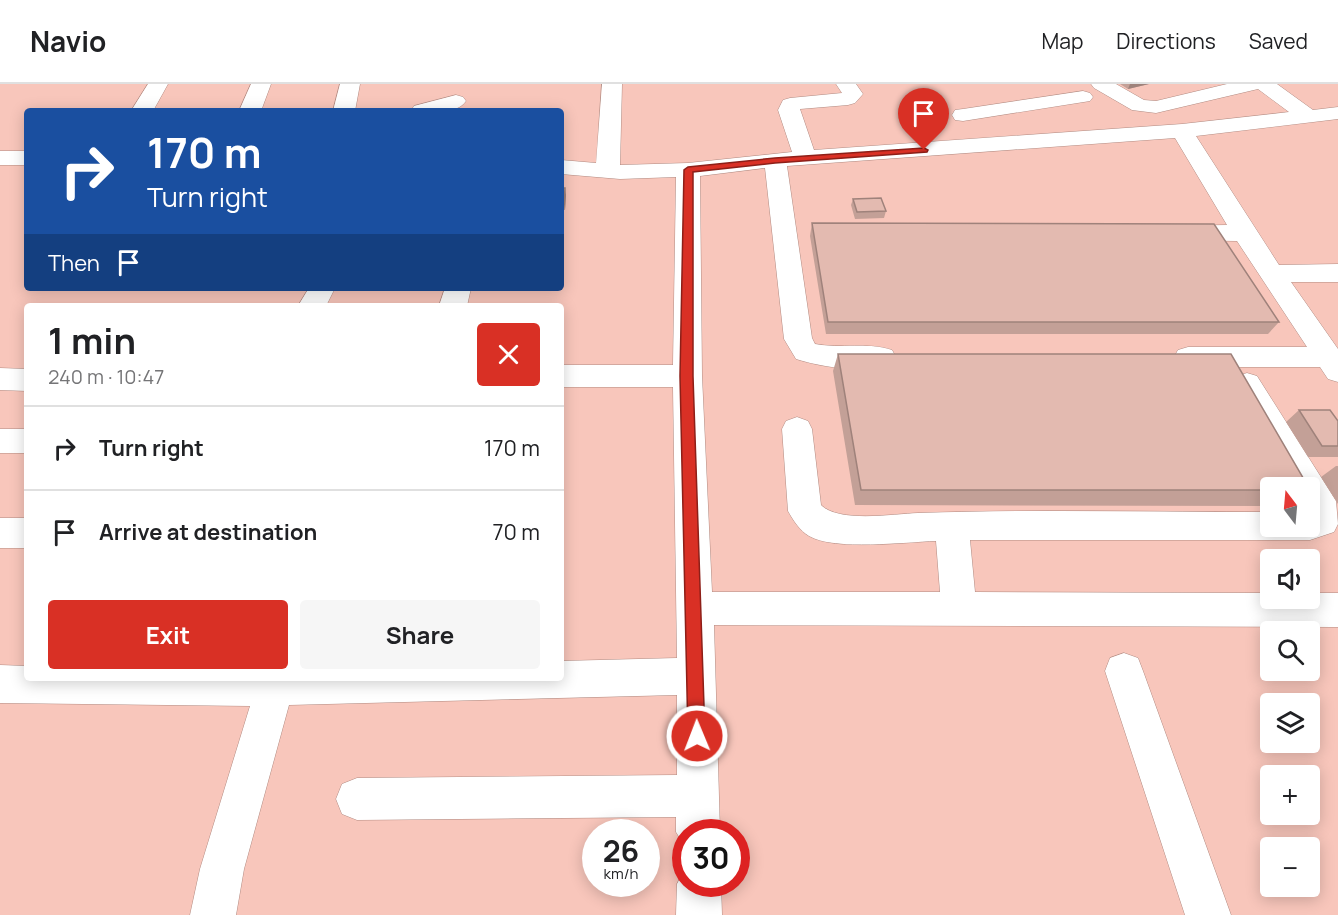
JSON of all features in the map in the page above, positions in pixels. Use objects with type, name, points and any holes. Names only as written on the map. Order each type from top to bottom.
[{"type":"street","points":[[144,108],[158,84]]},
{"type":"street","points":[[251,108],[261,84]]},
{"type":"street","points":[[345,108],[350,84]]},
{"type":"street","points":[[607,171],[612,84]]},
{"type":"street","points":[[806,159],[789,110],[790,104],[848,99],[853,94],[846,84]]},
{"type":"street","points":[[1101,84],[1124,100],[1139,106],[1156,107],[1253,84]]},
{"type":"street","points":[[1264,84],[1309,117]]},
{"type":"street","points":[[963,115],[1075,90],[1135,135]]},
{"type":"street","points":[[432,108],[456,101]]},
{"type":"street","points":[[564,167],[607,171],[688,170],[775,160],[1182,131],[1338,113]]},
{"type":"street","points":[[1182,131],[1244,233],[1333,364]]},
{"type":"street","points":[[0,158],[24,158]]},
{"type":"street","points":[[775,160],[796,231],[798,339],[806,352],[830,357],[912,357]]},
{"type":"street","points":[[357,799],[698,814],[695,608],[687,376],[688,170]]},
{"type":"street","points":[[1150,232],[1244,233]]},
{"type":"street","points":[[1272,274],[1338,273]]},
{"type":"street","points":[[1160,357],[1231,357],[1333,364]]},
{"type":"street","points":[[1231,357],[1303,477]]},
{"type":"street","points":[[564,376],[687,376]]},
{"type":"street","points":[[0,379],[24,380]]},
{"type":"street","points":[[798,429],[805,511],[820,526],[847,530],[952,526],[1260,526]]},
{"type":"street","points":[[0,441],[24,441]]},
{"type":"street","points":[[1320,504],[1324,511],[1320,523]]},
{"type":"street","points":[[952,526],[959,610]]},
{"type":"street","points":[[0,533],[24,533]]},
{"type":"street","points":[[695,608],[1338,610]]},
{"type":"street","points":[[1124,671],[1208,915]]},
{"type":"street","points":[[564,679],[696,676]]},
{"type":"street","points":[[0,684],[275,687],[505,681]]},
{"type":"street","points":[[213,915],[222,869],[275,687]]},
{"type":"street","points":[[699,897],[699,915]]},
{"type":"shaded area","points":[[0,84],[1338,84],[1338,915],[0,915]]},
{"type":"building","points":[[881,198],[886,211],[857,212],[853,199]]},
{"type":"building","points":[[812,223],[1214,224],[1279,322],[828,322]]},
{"type":"building","points":[[838,354],[1231,354],[1303,477],[1260,477],[1260,490],[861,490]]},
{"type":"building","points":[[1299,410],[1330,410],[1338,421],[1338,446],[1322,446]]},
{"type":"route","points":[[697,736],[687,376],[688,170],[775,160],[924,150]]}]
